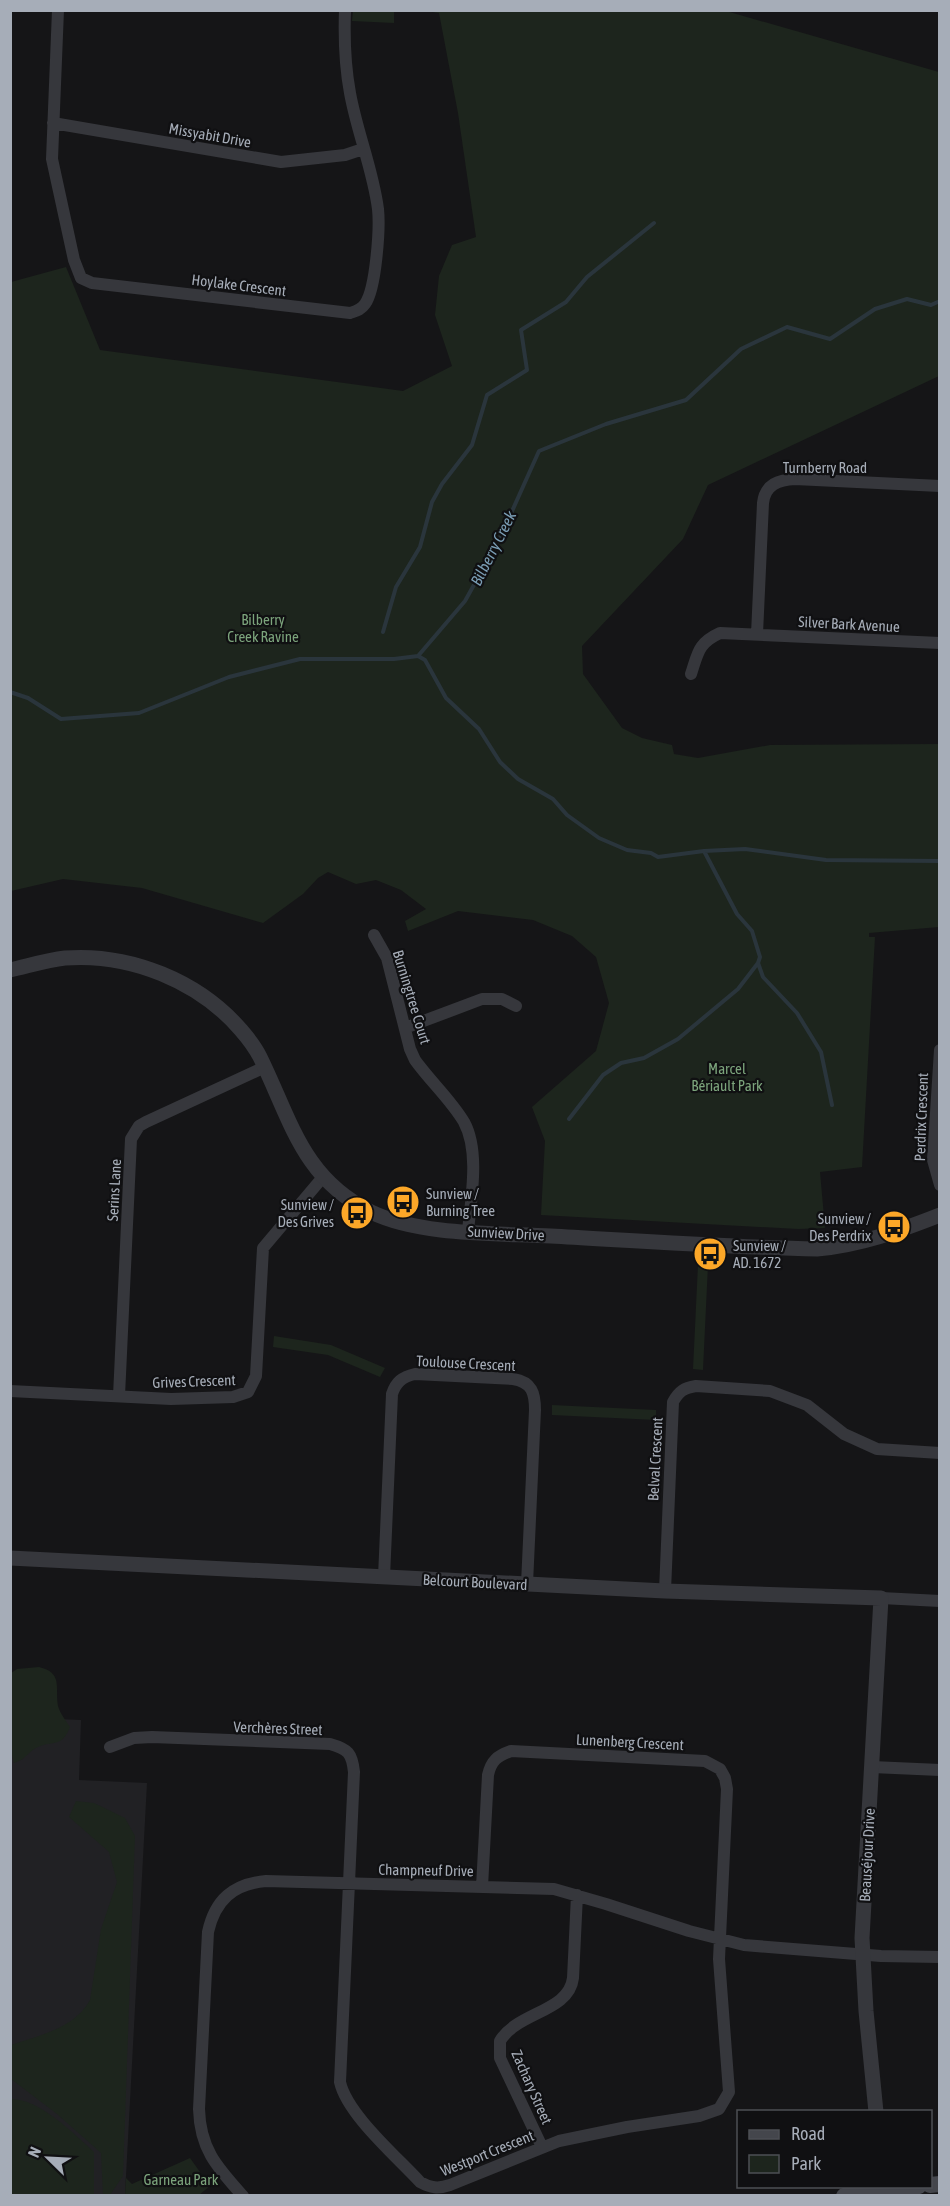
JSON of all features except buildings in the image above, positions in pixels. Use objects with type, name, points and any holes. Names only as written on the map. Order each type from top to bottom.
[{"type":"main road","points":[[844,2196],[910,2188]]},
{"type":"street","name":"Hoylake Crescent","points":[[58,10],[52,159],[74,260],[81,278],[86,281],[350,313],[360,310],[364,305],[374,277],[378,244],[378,211],[345,65],[345,10]]},
{"type":"street","name":"Missyabit Drive","points":[[53,123],[281,162],[345,155],[363,149]]},
{"type":"street","name":"Turnberry Road","points":[[757,634],[766,490],[781,480],[862,481],[939,486]]},
{"type":"street","name":"Silver Bark Avenue","points":[[691,674],[698,651],[706,639],[720,633],[939,644]]},
{"type":"street","name":"Burningtree Court","points":[[374,935],[387,957],[415,1060],[463,1121],[470,1136],[473,1155],[468,1231]]},
{"type":"street","name":"Sunview Drive","points":[[10,970],[64,958],[87,958],[128,963],[162,974],[186,986],[230,1017],[259,1054],[297,1141],[323,1177],[357,1204],[382,1217],[401,1223],[468,1231],[817,1249],[840,1247],[877,1239],[939,1215]]},
{"type":"street","points":[[405,1028],[482,999],[502,999],[516,1006]]},
{"type":"street","name":"Perdrix Crescent","points":[[939,1050],[933,1160],[939,1185]]},
{"type":"street","name":"Serins Lane","points":[[119,1396],[131,1138],[146,1122],[265,1067]]},
{"type":"street","name":"Grives Crescent","points":[[10,1391],[202,1399],[233,1397],[248,1392],[256,1376],[263,1248],[323,1177]]},
{"type":"street","name":"Toulouse Crescent","points":[[384,1577],[392,1394],[398,1382],[405,1376],[426,1375],[520,1380],[527,1383],[535,1395],[527,1584]]},
{"type":"street","name":"Belval Crescent","points":[[665,1591],[673,1402],[677,1394],[685,1388],[696,1386],[770,1391],[807,1404],[844,1434],[877,1449],[939,1454]]},
{"type":"street","name":"Belcourt Boulevard","points":[[10,1558],[665,1591],[939,1601]]},
{"type":"street","name":"Beauséjour Drive","points":[[876,2110],[863,1954],[864,1896],[881,1599]]},
{"type":"street","name":"Verchères Street","points":[[110,1747],[134,1738],[152,1737],[330,1744],[344,1748],[353,1761],[354,1772],[350,1883]]},
{"type":"street","name":"Lunenberg Crescent","points":[[482,1887],[488,1775],[494,1760],[501,1755],[511,1751],[705,1761],[720,1769],[725,1778],[727,1790],[720,1940]]},
{"type":"street","points":[[872,1767],[939,1770]]},
{"type":"street","name":"Champneuf Drive","points":[[243,2196],[212,2159],[199,2123],[208,1932],[211,1918],[228,1895],[251,1883],[350,1883],[554,1889],[720,1940],[769,1948],[939,1957]]},
{"type":"street","name":"Westport Crescent","points":[[350,1883],[340,2072],[342,2092],[347,2102],[420,2182],[428,2187],[439,2188],[450,2185],[560,2141],[627,2127],[699,2116],[719,2109],[729,2092],[721,2007],[720,1940]]},
{"type":"street","name":"Zachary Street","points":[[542,2147],[500,2058],[500,2041],[514,2025],[556,2003],[570,1991],[573,1978],[577,1895]]},
{"type":"shaded area","points":[[11,1717],[81,1720],[79,1780],[147,1783],[125,2195],[11,2196]]},
{"type":"green space","points":[[353,11],[394,11],[394,23],[352,21]]},
{"type":"green space","name":"Bilberry Creek Ravine","points":[[426,11],[726,11],[939,72],[939,376],[708,485],[683,539],[582,646],[583,674],[622,728],[642,738],[672,745],[674,754],[698,758],[770,745],[939,744],[939,927],[869,933],[869,937],[875,937],[862,1167],[820,1172],[825,1228],[798,1229],[541,1215],[545,1141],[532,1107],[596,1051],[609,1003],[596,957],[572,936],[533,920],[458,911],[408,931],[405,921],[426,909],[401,890],[376,880],[356,884],[328,872],[318,878],[303,894],[263,923],[142,888],[63,879],[11,891],[11,282],[66,267],[100,350],[403,391],[452,366],[435,315],[439,276],[452,245],[476,237],[458,113],[439,13]]},
{"type":"green space","points":[[698,1265],[708,1265],[703,1370],[693,1369]]},
{"type":"green space","points":[[274,1336],[331,1345],[385,1368],[380,1377],[328,1355],[273,1347]]},
{"type":"green space","points":[[552,1405],[656,1410],[656,1420],[552,1415]]},
{"type":"green space","points":[[39,1667],[52,1673],[55,1677],[58,1706],[70,1727],[61,1741],[38,1747],[14,1763],[10,1747],[11,1673],[17,1669]]},
{"type":"green space","points":[[76,1801],[94,1803],[125,1818],[135,1836],[123,2176],[110,2195],[103,2195],[101,2153],[57,2114],[11,2079],[11,2045],[66,2024],[83,2010],[90,2000],[101,1929],[117,1882],[109,1852],[69,1817]]},
{"type":"green space","points":[[11,2099],[22,2100],[56,2118],[94,2152],[94,2195],[11,2195]]},
{"type":"green space","name":"Garneau Park","points":[[190,2158],[210,2186],[199,2195],[125,2195],[126,2178],[132,2184]]},
{"type":"waterway","points":[[383,632],[396,587],[420,547],[432,502],[442,484],[472,445],[487,395],[527,370],[521,330],[566,302],[587,277],[654,223]]},
{"type":"waterway","name":"Bilberry Creek","points":[[10,692],[28,698],[61,719],[139,713],[229,677],[300,659],[394,659],[418,656],[465,601],[500,538],[539,451],[606,424],[686,400],[741,349],[787,327],[830,339],[875,309],[907,299],[931,305],[940,301]]},
{"type":"waterway","points":[[418,656],[425,660],[446,698],[479,729],[500,762],[518,779],[553,799],[567,815],[599,838],[627,850],[651,853],[658,857],[745,849],[826,860],[940,861]]},
{"type":"waterway","points":[[569,1119],[603,1075],[621,1063],[644,1058],[678,1039],[738,989],[758,963],[760,957],[752,931],[737,914],[704,851]]},
{"type":"waterway","points":[[758,963],[763,977],[797,1013],[821,1052],[832,1105]]},
{"type":"place","name":"Sunview / Burning Tree","points":[[403,1202]]},
{"type":"place","name":"Sunview / Des Grives","points":[[357,1213]]},
{"type":"place","name":"Sunview / Des Perdrix","points":[[894,1227]]},
{"type":"place","name":"Sunview / AD. 1672","points":[[710,1254]]},
{"type":"park label","name":"Marcel Bériault Park","points":[[727,1076]]}]
